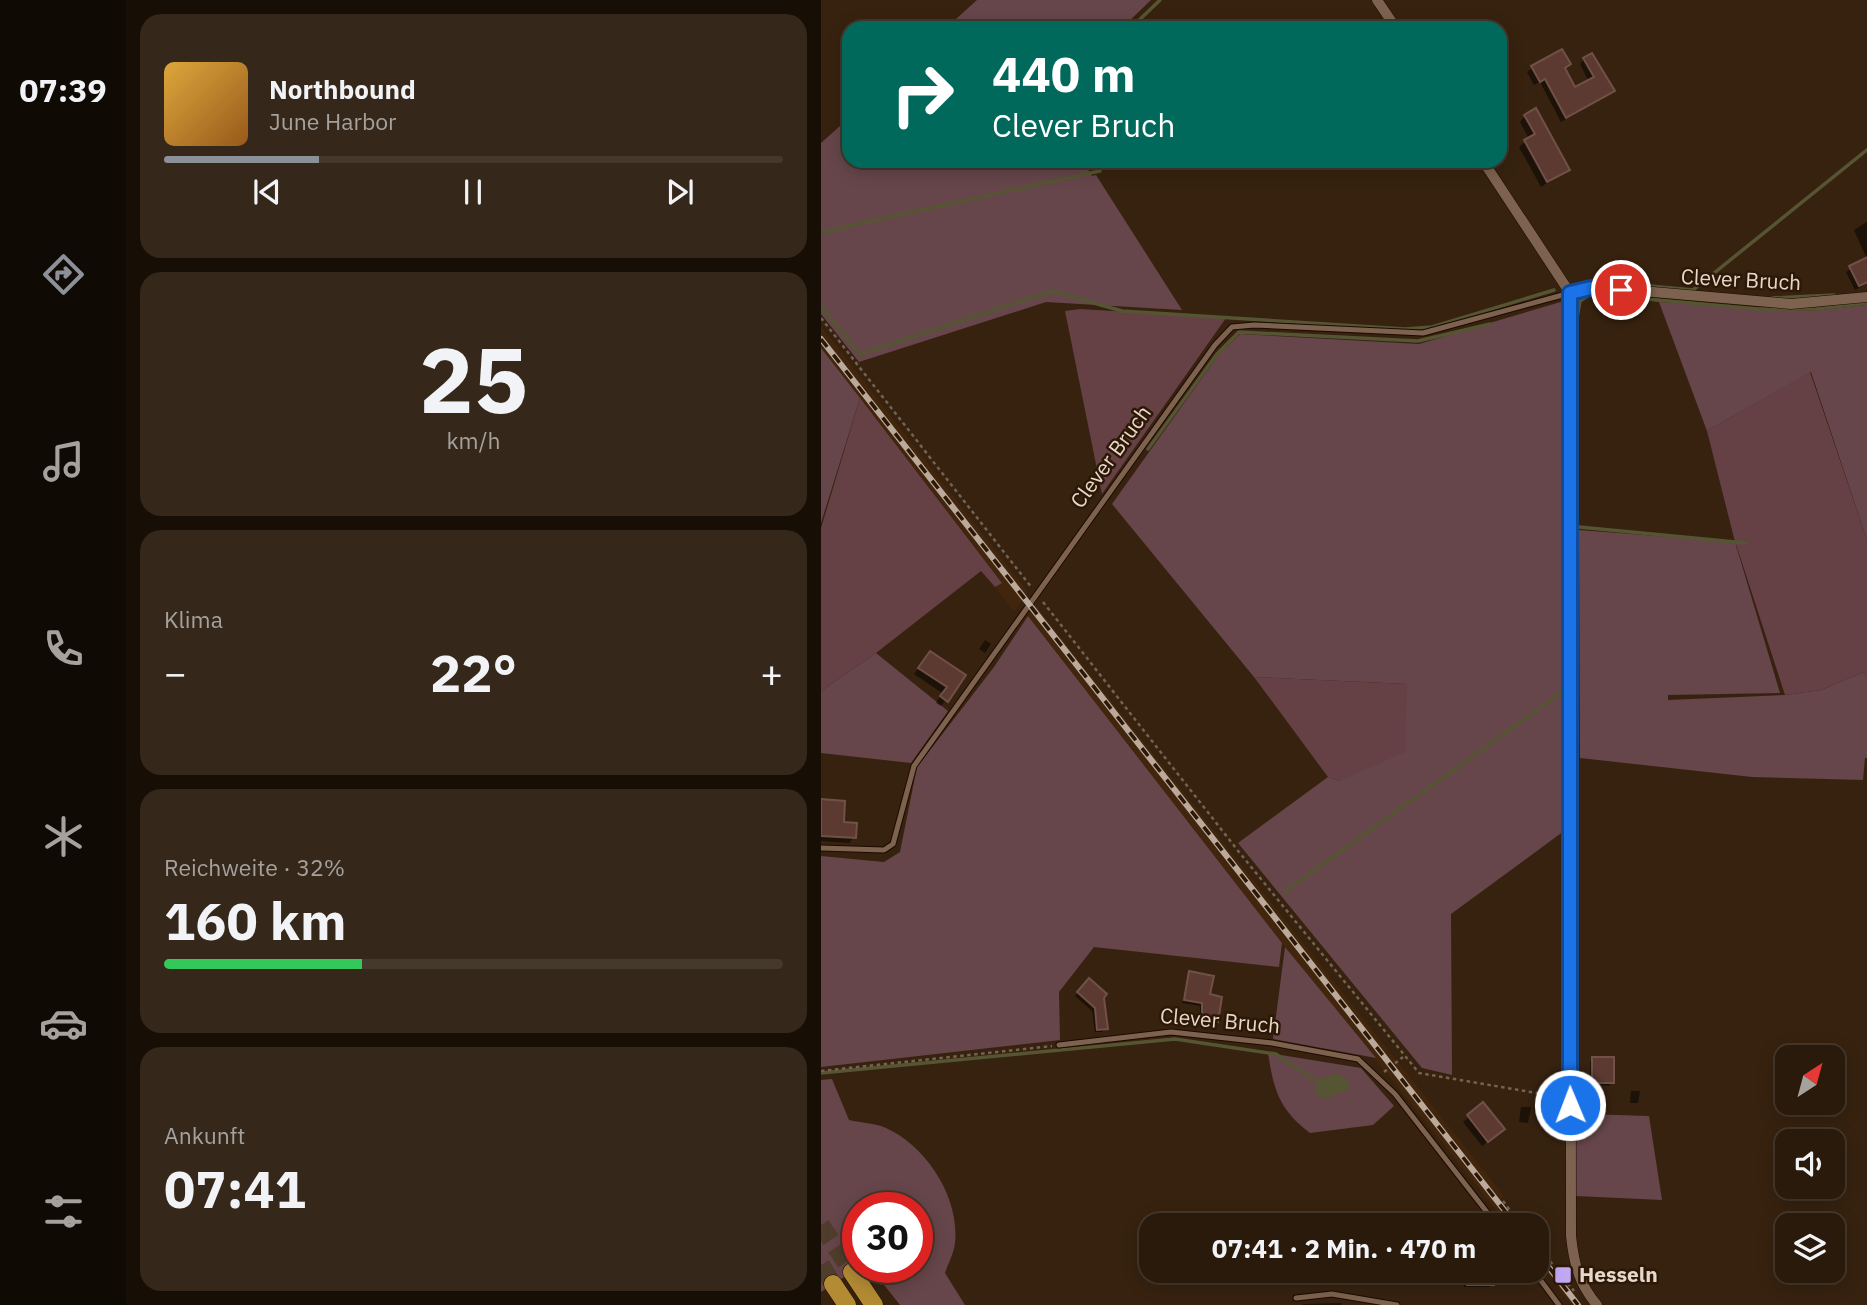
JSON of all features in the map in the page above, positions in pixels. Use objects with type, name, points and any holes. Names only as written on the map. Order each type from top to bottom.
[{"type":"highway","points":[[859,1283],[874,1305]]},
{"type":"highway","points":[[833,1284],[847,1305]]},
{"type":"street","points":[[1377,0],[1391,21]]},
{"type":"street","points":[[1488,168],[1570,293],[1571,1237],[1575,1267],[1587,1293],[1597,1305]]},
{"type":"street","name":"Clever Bruch","points":[[1570,293],[1607,288],[1747,303],[1791,304],[1867,297]]},
{"type":"lane","name":"Clever Bruch","points":[[821,848],[890,848],[896,835],[914,766],[1215,345],[1232,327],[1254,325],[1424,332],[1570,293]]},
{"type":"lane","name":"Clever Bruch","points":[[1059,1045],[1171,1031],[1272,1043],[1358,1059],[1379,1076],[1487,1213]]},
{"type":"lane","points":[[1543,1283],[1559,1305]]},
{"type":"lane","points":[[1296,1298],[1332,1294],[1397,1305]]},
{"type":"path","points":[[821,318],[1036,593],[1419,1073],[1570,1102]]},
{"type":"path","points":[[821,1071],[1059,1045]]},
{"type":"path","points":[[1379,1076],[1404,1056]]},
{"type":"path","points":[[1503,1201],[1512,1213]]},
{"type":"path","points":[[1549,1260],[1576,1295]]},
{"type":"shaded area","points":[[977,0],[1151,0],[1129,21],[954,21]]},
{"type":"shaded area","points":[[842,124],[842,168],[1087,168],[1092,176],[1096,175],[1182,310],[1046,302],[859,362],[821,314],[821,143]]},
{"type":"shaded area","points":[[1564,301],[1564,831],[1451,914],[1452,1075],[1422,1068],[1238,843],[1328,777],[1340,781],[1407,684],[1254,677],[1112,504],[1219,354],[1240,334],[1419,344]]},
{"type":"shaded area","points":[[1659,302],[1810,311],[1867,305],[1867,540],[1811,372],[1707,431]]},
{"type":"shaded area","points":[[1080,309],[1226,318],[1102,494],[1065,311]]},
{"type":"shaded area","points":[[821,326],[1028,592],[1014,612],[995,587],[1002,582],[821,348]]},
{"type":"shaded area","points":[[821,348],[860,398],[821,523]]},
{"type":"shaded area","points":[[1810,372],[1867,540],[1867,678],[1864,672],[1821,690],[1785,695],[1734,538],[1707,431]]},
{"type":"shaded area","points":[[860,398],[1002,583],[995,587],[981,571],[876,653],[821,691],[821,528]]},
{"type":"shaded area","points":[[1579,530],[1735,542],[1780,693],[1668,695],[1668,700],[1785,695],[1821,690],[1864,672],[1868,678],[1868,758],[1865,758],[1863,780],[1752,777],[1580,758]]},
{"type":"shaded area","points":[[1035,605],[1504,1196],[1499,1200],[1509,1213],[1498,1213],[1282,943],[1028,616]]},
{"type":"shaded area","points":[[1028,616],[1282,943],[1279,967],[1094,947],[1059,992],[1060,1040],[821,1067],[821,856],[884,862],[900,852],[917,767],[994,667]]},
{"type":"shaded area","points":[[876,653],[948,711],[911,763],[821,753],[821,691]]},
{"type":"shaded area","points":[[1254,677],[1407,684],[1405,752],[1340,781],[1328,777]]},
{"type":"shaded area","points":[[1285,947],[1376,1058],[1273,1039]]},
{"type":"shaded area","points":[[1268,1053],[1361,1068],[1394,1106],[1373,1125],[1310,1133],[1291,1116],[1280,1098]]},
{"type":"shaded area","points":[[1335,1073],[1348,1080],[1350,1089],[1324,1099],[1315,1093],[1316,1081]]},
{"type":"shaded area","points":[[832,1079],[849,1120],[882,1126],[901,1136],[927,1160],[937,1175],[952,1208],[955,1226],[954,1247],[945,1273],[965,1305],[900,1305],[883,1283],[933,1283],[933,1192],[842,1192],[842,1279],[821,1292],[821,1080]]},
{"type":"shaded area","points":[[1584,1114],[1649,1116],[1662,1200],[1576,1196],[1574,1120]]},
{"type":"shaded area","points":[[1549,1263],[1582,1305],[1572,1305],[1549,1276]]},
{"type":"building","points":[[1562,49],[1571,64],[1565,68],[1575,87],[1594,77],[1583,58],[1592,53],[1615,91],[1566,118],[1545,79],[1540,82],[1531,66]]},
{"type":"building","points":[[1536,108],[1570,170],[1547,182],[1524,140],[1535,134],[1524,115]]},
{"type":"building","points":[[1868,257],[1868,282],[1859,286],[1849,266]]},
{"type":"building","points":[[930,651],[966,675],[948,702],[940,696],[947,687],[918,668]]},
{"type":"building","points":[[821,799],[845,801],[844,822],[857,823],[856,838],[821,836]]},
{"type":"building","points":[[1189,971],[1214,976],[1210,994],[1222,997],[1218,1022],[1202,1019],[1202,1003],[1184,1000]]},
{"type":"building","points":[[1089,978],[1107,994],[1104,998],[1108,1029],[1097,1030],[1095,1008],[1077,992]]},
{"type":"building","points":[[1592,1057],[1614,1057],[1614,1083],[1592,1083]]},
{"type":"building","points":[[1483,1102],[1505,1129],[1488,1142],[1467,1115]]},
{"type":"building","points":[[1467,1283],[1494,1283],[1494,1285]]},
{"type":"waterway","points":[[1138,21],[1160,0]]},
{"type":"waterway","points":[[1596,281],[1693,290],[1868,149]]},
{"type":"waterway","points":[[821,232],[1100,171],[1098,168]]},
{"type":"waterway","points":[[821,306],[860,354],[1052,291],[1122,311],[1405,329],[1432,327],[1554,290]]},
{"type":"waterway","points":[[1575,768],[1577,318],[1580,301],[1589,295],[1601,295],[1758,309],[1816,309],[1868,303]]},
{"type":"waterway","points":[[1772,298],[1834,295]]},
{"type":"waterway","points":[[1148,449],[1217,354],[1239,332],[1418,341],[1490,324]]},
{"type":"waterway","points":[[1579,527],[1746,543]]},
{"type":"waterway","points":[[1284,892],[1561,693]]},
{"type":"waterway","points":[[821,1073],[1175,1039],[1276,1054],[1316,1081]]},
{"type":"tunnel","points":[[821,1225],[842,1257]]},
{"type":"tunnel","points":[[821,1265],[833,1284]]},
{"type":"railway","points":[[821,339],[1507,1213]]},
{"type":"railway","points":[[1549,1268],[1578,1305]]},
{"type":"place","name":"Hesseln","points":[[1563,1275]]},
{"type":"route","points":[[1570,1105],[1570,293],[1591,288],[1621,290]]}]
